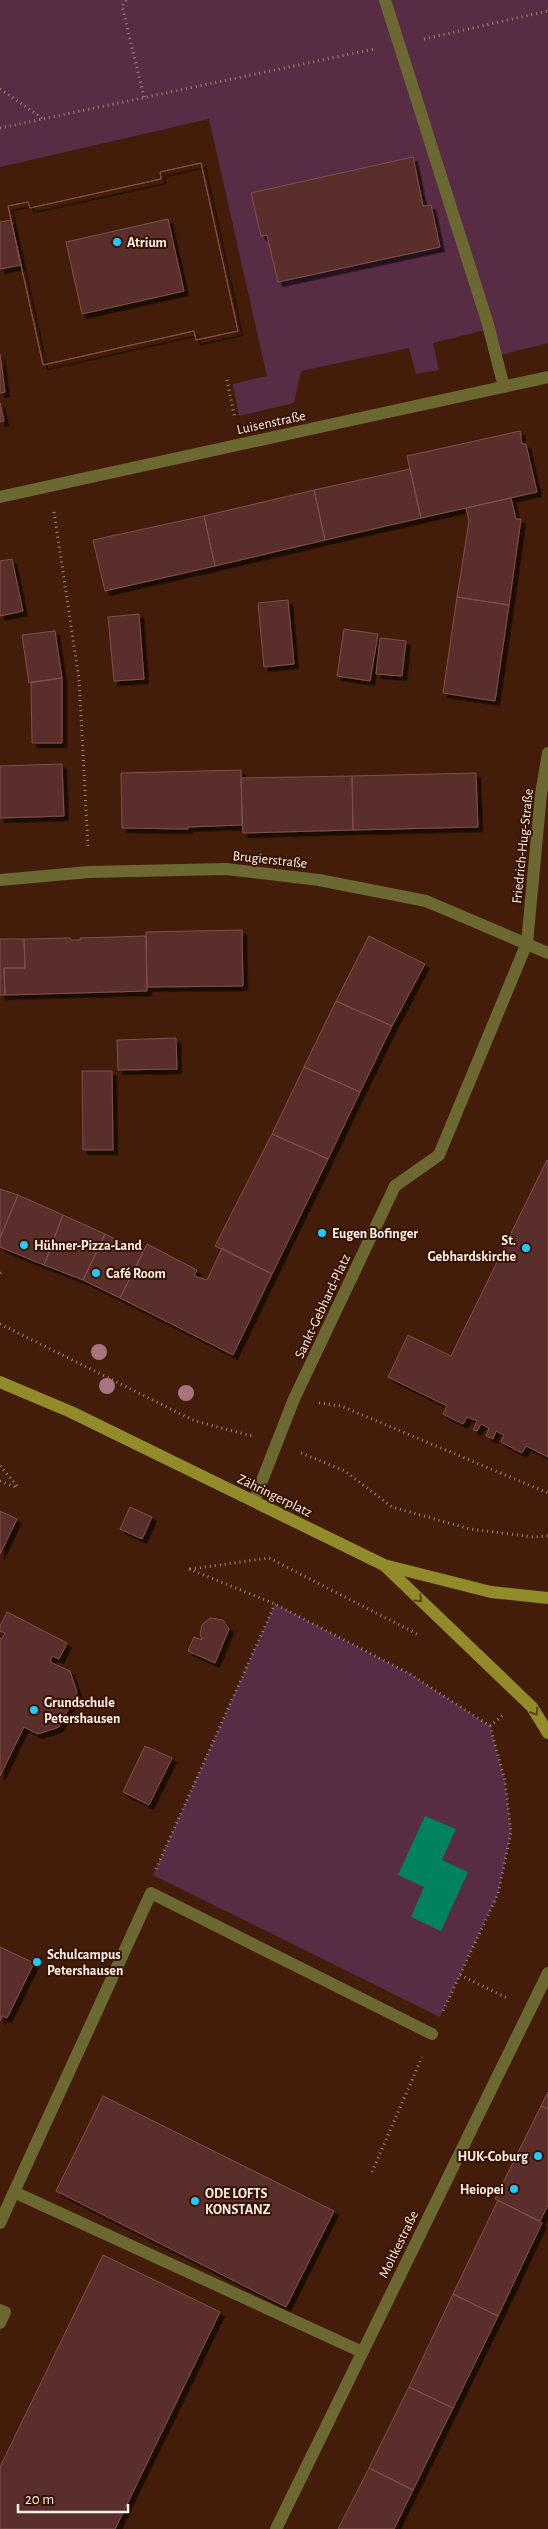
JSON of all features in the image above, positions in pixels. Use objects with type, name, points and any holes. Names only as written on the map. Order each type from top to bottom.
[{"type":"main road","name":"Zähringerplatz","points":[[0,1382],[71,1412],[384,1565],[491,1592],[548,1598]]},
{"type":"main road","points":[[384,1565],[532,1707],[548,1734]]},
{"type":"street","points":[[385,0],[487,321],[504,387]]},
{"type":"street","name":"Luisenstraße","points":[[0,497],[548,377]]},
{"type":"street","name":"Friedrich-Hug-Straße","points":[[527,943],[548,753]]},
{"type":"street","name":"Brugierstraße","points":[[0,880],[89,872],[226,869],[319,880],[426,901],[527,943]]},
{"type":"street","points":[[527,943],[548,953]]},
{"type":"street","name":"Sankt-Gebhard-Platz","points":[[254,1501],[294,1399],[396,1186],[438,1155],[527,943]]},
{"type":"street","points":[[0,2223],[151,1893],[432,2034]]},
{"type":"street","name":"Moltkestraße","points":[[276,2529],[472,2126],[532,2010],[548,1973]]},
{"type":"street","points":[[14,2192],[252,2296],[362,2352]]},
{"type":"street","points":[[0,2310],[6,2312],[0,2323]]},
{"type":"path","points":[[126,0],[122,6],[144,97]]},
{"type":"path","points":[[0,128],[548,11]]},
{"type":"path","points":[[0,89],[42,118]]},
{"type":"path","points":[[228,380],[240,444]]},
{"type":"path","points":[[49,486],[79,679],[89,872]]},
{"type":"path","points":[[0,1324],[195,1421],[278,1443],[345,1471],[392,1507],[470,1529],[533,1537],[548,1536]]},
{"type":"path","points":[[294,1399],[341,1406],[548,1493]]},
{"type":"path","points":[[0,1466],[19,1488],[0,1481]]},
{"type":"path","points":[[372,2172],[432,2034],[498,1894],[512,1832],[506,1781],[490,1726],[410,1674],[275,1604],[189,1569],[269,1558],[420,1636]]},
{"type":"path","points":[[153,1875],[275,1604]]},
{"type":"path","points":[[460,1975],[532,2010]]},
{"type":"shaded area","points":[[0,0],[548,0],[548,343],[496,356],[489,329],[433,343],[439,370],[416,374],[409,348],[301,371],[294,403],[239,416],[233,384],[267,376],[209,119],[0,167]]},
{"type":"shaded area","points":[[275,1604],[410,1674],[490,1726],[505,1781],[511,1832],[498,1894],[440,2017],[153,1875]]},
{"type":"shaded area","points":[[425,1816],[456,1829],[442,1860],[468,1872],[441,1931],[411,1917],[424,1887],[398,1875]]},
{"type":"building","points":[[413,157],[423,206],[431,205],[440,247],[278,282],[267,235],[261,236],[251,193]]},
{"type":"building","name":"Atrium","points":[[201,163],[238,331],[196,340],[194,331],[43,365],[8,206],[28,202],[30,208],[161,179],[160,172]],"holes":[[[168,219],[184,291],[82,314],[66,242]]]},
{"type":"building","name":"Atrium","points":[[201,163],[238,331],[196,340],[194,331],[43,365],[8,206],[28,202],[30,208],[161,179],[160,172]]},
{"type":"building","points":[[11,220],[21,265],[0,269],[0,222]]},
{"type":"building","points":[[0,354],[5,392],[0,393]]},
{"type":"building","points":[[0,403],[4,421],[0,422]]},
{"type":"building","points":[[520,431],[522,444],[526,444],[537,492],[421,518],[407,456]]},
{"type":"building","points":[[410,469],[421,518],[325,540],[314,490]]},
{"type":"building","points":[[314,490],[325,540],[215,566],[204,516]]},
{"type":"building","points":[[511,498],[516,519],[521,519],[509,605],[457,597],[469,521],[466,508]]},
{"type":"building","points":[[204,516],[215,566],[105,591],[93,540]]},
{"type":"building","points":[[12,559],[23,611],[0,616],[0,561]]},
{"type":"building","points":[[457,597],[509,605],[495,701],[443,693]]},
{"type":"building","points":[[288,600],[294,664],[264,667],[258,603]]},
{"type":"building","points":[[139,614],[144,679],[114,681],[108,617]]},
{"type":"building","points":[[344,629],[378,634],[370,681],[337,676]]},
{"type":"building","points":[[55,631],[62,678],[29,683],[22,635]]},
{"type":"building","points":[[380,638],[406,641],[402,676],[376,674]]},
{"type":"building","points":[[62,678],[62,743],[32,743],[31,682]]},
{"type":"building","points":[[62,764],[64,816],[0,818],[0,766]]},
{"type":"building","points":[[241,770],[242,825],[188,827],[188,829],[122,828],[121,773]]},
{"type":"building","points":[[476,773],[478,827],[353,830],[352,776]]},
{"type":"building","points":[[352,776],[353,830],[243,833],[241,778]]},
{"type":"building","points":[[242,930],[243,986],[147,987],[146,932]]},
{"type":"building","points":[[146,936],[147,991],[5,995],[4,968],[25,968],[24,939],[70,938],[71,940],[80,940],[80,938]]},
{"type":"building","points":[[369,936],[425,964],[392,1026],[336,1001]]},
{"type":"building","points":[[0,939],[24,939],[25,968],[4,968],[5,995],[0,995]]},
{"type":"building","points":[[336,1001],[392,1026],[360,1092],[304,1067]]},
{"type":"building","points":[[176,1038],[177,1069],[118,1070],[117,1040]]},
{"type":"building","points":[[304,1067],[360,1092],[328,1159],[272,1134]]},
{"type":"building","points":[[82,1071],[112,1071],[113,1150],[83,1150]]},
{"type":"building","points":[[272,1134],[328,1159],[272,1274],[215,1246]]},
{"type":"building","name":"St. Gebhardskirche","points":[[547,1160],[548,1457],[526,1446],[522,1453],[501,1442],[504,1435],[496,1431],[493,1439],[486,1436],[489,1428],[481,1424],[477,1431],[473,1430],[477,1421],[467,1417],[463,1424],[443,1414],[447,1406],[388,1377],[408,1335],[451,1356]]},
{"type":"building","points":[[0,1189],[18,1195],[0,1238]]},
{"type":"building","points":[[18,1195],[63,1215],[44,1265],[0,1247],[0,1238]]},
{"type":"building","points":[[63,1215],[105,1234],[83,1280],[44,1265]]},
{"type":"building","points":[[105,1234],[143,1253],[120,1298],[83,1280]]},
{"type":"building","points":[[147,1244],[197,1270],[194,1276],[207,1280],[222,1248],[272,1274],[233,1355],[120,1298]]},
{"type":"building","points":[[130,1507],[152,1517],[142,1539],[120,1529]]},
{"type":"building","points":[[0,1511],[17,1519],[0,1554]]},
{"type":"building","name":"Grundschule Petershausen","points":[[7,1612],[67,1643],[59,1659],[52,1656],[50,1662],[70,1671],[77,1692],[59,1727],[38,1734],[24,1727],[0,1776],[0,1638],[2,1639],[5,1633],[0,1631],[0,1626]]},
{"type":"building","points":[[210,1618],[223,1620],[229,1629],[215,1663],[188,1651],[194,1637],[202,1640],[200,1634],[202,1625]]},
{"type":"building","points":[[145,1746],[172,1758],[149,1805],[123,1792]]},
{"type":"building","points":[[0,1947],[34,1963],[7,2018],[2,2016],[0,2021]]},
{"type":"building","points":[[548,2092],[548,2109],[541,2106]]},
{"type":"building","name":"ODE LOFTS KONSTANZ","points":[[103,2096],[334,2211],[286,2307],[56,2191]]},
{"type":"building","points":[[541,2106],[548,2109],[548,2205],[540,2221],[495,2199]]},
{"type":"building","points":[[498,2200],[542,2223],[498,2316],[453,2294]]},
{"type":"building","points":[[103,2255],[220,2312],[115,2529],[0,2529],[0,2467]]},
{"type":"building","points":[[453,2294],[498,2316],[453,2408],[409,2387]]},
{"type":"building","points":[[409,2387],[453,2408],[413,2490],[369,2468]]},
{"type":"building","points":[[369,2468],[413,2490],[394,2529],[338,2529]]},
{"type":"place","name":"Atrium","points":[[117,242]]},
{"type":"place","name":"Eugen Bofinger","points":[[322,1233]]},
{"type":"place","name":"Hühner-Pizza-Land","points":[[24,1245]]},
{"type":"place","name":"St. Gebhardskirche","points":[[526,1248]]},
{"type":"place","name":"Café Room","points":[[96,1273]]},
{"type":"place","name":"Grundschule Petershausen","points":[[34,1710]]},
{"type":"place","name":"Schulcampus Petershausen","points":[[37,1962]]},
{"type":"place","name":"HUK-Coburg","points":[[538,2156]]},
{"type":"place","name":"Heiopei","points":[[514,2189]]},
{"type":"place","name":"ODE LOFTS KONSTANZ","points":[[195,2201]]}]
